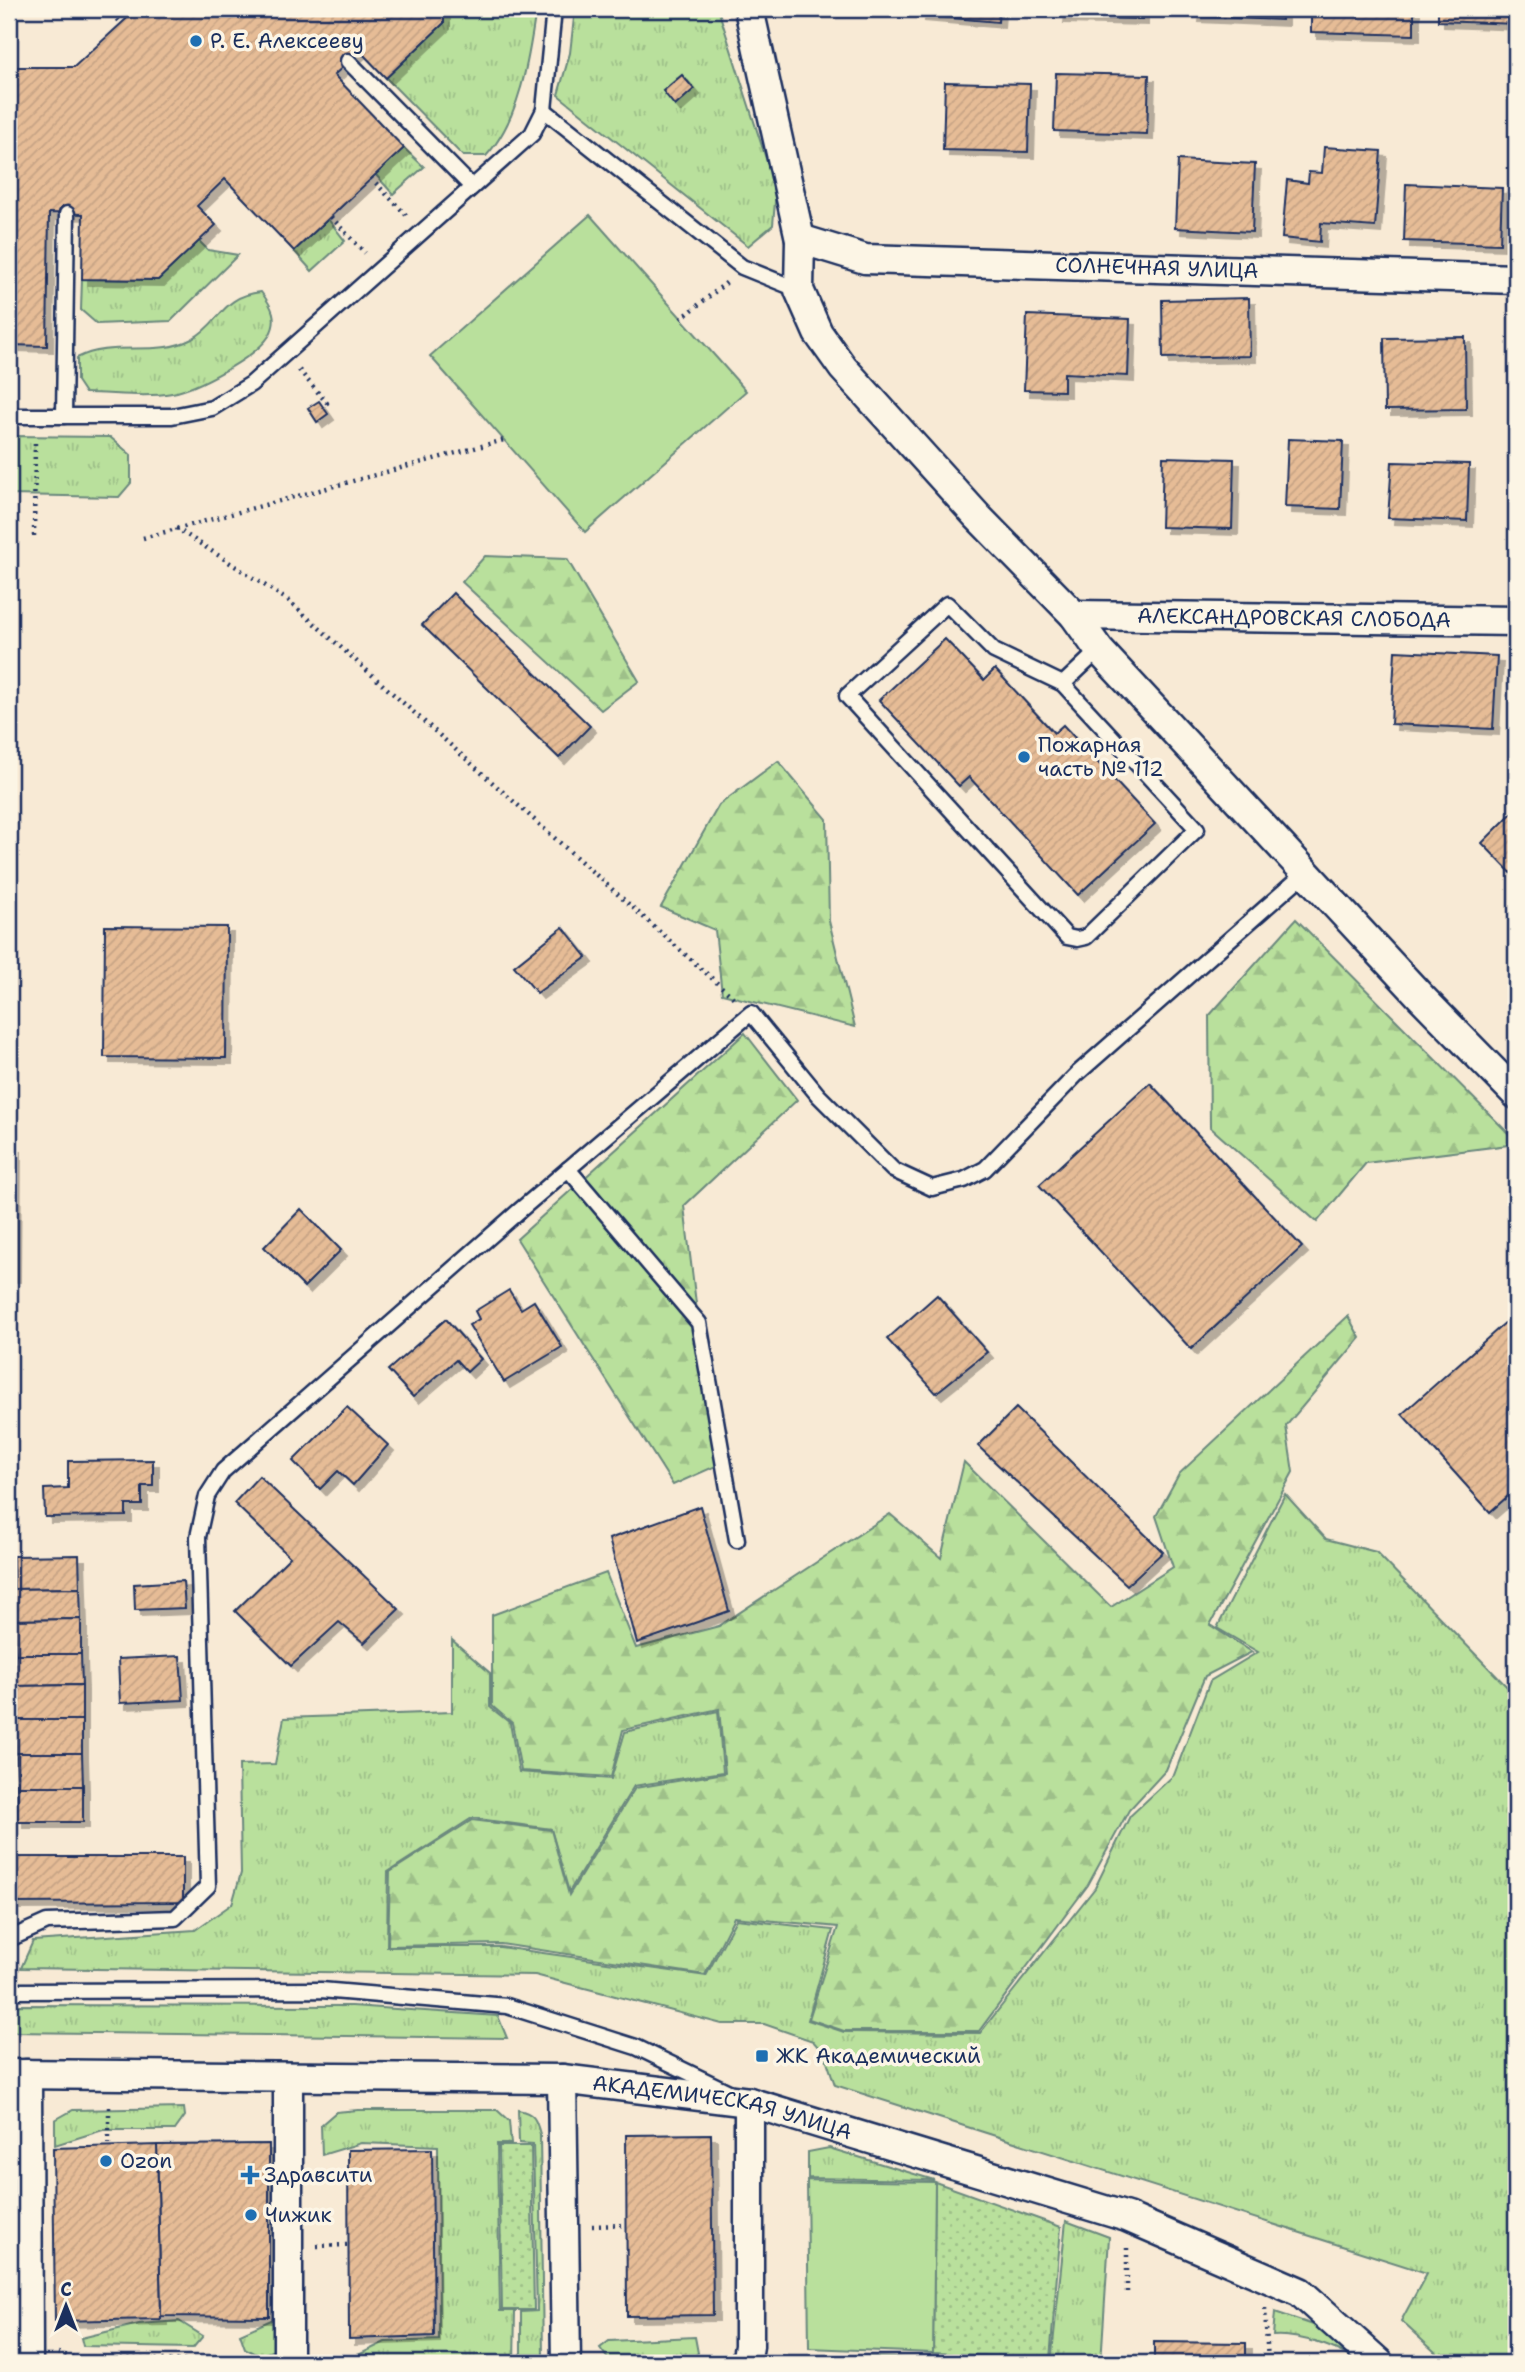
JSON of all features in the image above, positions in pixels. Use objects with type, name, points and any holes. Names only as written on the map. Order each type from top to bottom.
[{"type":"street","points":[[749,9],[800,239],[799,290],[818,333],[843,368],[977,516],[1074,615],[1099,650],[1305,873],[1516,1094]]},
{"type":"street","name":"СОЛНЕЧНАЯ УЛИЦА","points":[[800,239],[865,258],[1516,279]]},
{"type":"street","name":"АЛЕКСАНДРОВСКАЯ СЛОБОДА","points":[[1074,615],[1516,621]]},
{"type":"street","points":[[18,2074],[27,2354]]},
{"type":"street","name":"АКАДЕМИЧЕСКАЯ УЛИЦА","points":[[18,2074],[562,2079],[750,2102],[1127,2217],[1300,2292],[1379,2363]]},
{"type":"street","points":[[288,2077],[288,2363]]},
{"type":"street","points":[[562,2079],[566,2363]]},
{"type":"street","points":[[746,2363],[749,2346],[750,2102]]},
{"type":"lane","points":[[9,416],[173,416],[212,408],[251,384],[532,134],[544,110],[554,9]]},
{"type":"lane","points":[[348,61],[472,187]]},
{"type":"lane","points":[[544,110],[742,267],[799,290]]},
{"type":"lane","points":[[64,416],[67,214]]},
{"type":"lane","points":[[947,604],[994,651],[1063,684],[1197,829],[1086,937],[1077,939],[1068,937],[847,696],[947,604]]},
{"type":"lane","points":[[1063,684],[1099,650]]},
{"type":"lane","points":[[9,1939],[47,1922],[175,1918],[208,1886],[198,1537],[207,1496],[223,1471],[751,1013],[818,1095],[893,1170],[932,1188],[964,1180],[985,1169],[1078,1073],[1305,873]]},
{"type":"lane","points":[[569,1169],[699,1323],[737,1541]]},
{"type":"lane","points":[[9,1991],[321,1990],[507,2006],[636,2047],[750,2102]]},
{"type":"path","points":[[108,9],[121,23]]},
{"type":"path","points":[[371,178],[422,232]]},
{"type":"path","points":[[331,216],[379,270]]},
{"type":"path","points":[[681,319],[742,267]]},
{"type":"path","points":[[284,354],[327,403],[323,406]]},
{"type":"path","points":[[34,536],[36,416]]},
{"type":"path","points":[[143,538],[504,440]]},
{"type":"path","points":[[176,528],[289,601],[751,1013]]},
{"type":"path","points":[[97,2107],[122,2107]]},
{"type":"path","points":[[109,2107],[109,2147]]},
{"type":"path","points":[[1127,2217],[1127,2292]]},
{"type":"path","points":[[1265,2305],[1268,2363]]},
{"type":"path","points":[[27,2354],[272,2363]]},
{"type":"green space","points":[[444,9],[536,9],[526,67],[515,106],[498,141],[486,156],[463,156],[386,78],[444,23]]},
{"type":"green space","points":[[575,9],[718,9],[776,190],[773,225],[748,246],[558,95],[570,53]]},
{"type":"green space","points":[[404,148],[424,167],[393,194],[375,174]]},
{"type":"green space","points":[[590,215],[746,391],[585,532],[430,356]]},
{"type":"green space","points":[[328,219],[345,241],[312,271],[294,251]]},
{"type":"green space","points":[[199,241],[208,250],[238,255],[171,321],[97,324],[81,310],[82,279],[158,280]]},
{"type":"green space","points":[[261,292],[274,318],[269,336],[252,353],[210,379],[172,393],[151,395],[85,393],[77,381],[77,358],[105,350],[164,347],[192,339],[202,333],[229,304]]},
{"type":"green space","points":[[9,436],[110,437],[131,455],[131,483],[119,497],[9,495]]},
{"type":"green space","points":[[485,556],[567,559],[639,681],[601,710],[462,582]]},
{"type":"green space","points":[[778,761],[827,819],[829,921],[855,1027],[722,994],[715,930],[661,907],[719,805]]},
{"type":"green space","points":[[1296,919],[1516,1144],[1366,1163],[1317,1222],[1210,1127],[1209,1016]]},
{"type":"green space","points":[[745,1033],[797,1100],[684,1206],[716,1466],[673,1485],[517,1239]]},
{"type":"green space","points":[[1348,1316],[1360,1338],[1286,1426],[1293,1472],[1210,1625],[1252,1652],[1205,1676],[1166,1770],[1129,1810],[1088,1885],[979,2031],[844,2031],[809,2019],[838,1927],[734,1917],[705,1975],[501,1944],[388,1946],[390,1872],[472,1820],[551,1830],[569,1895],[635,1788],[725,1773],[719,1709],[623,1730],[611,1777],[521,1771],[512,1723],[492,1706],[492,1615],[606,1573],[636,1648],[719,1626],[890,1514],[941,1558],[964,1462],[1111,1607],[1173,1567],[1156,1516],[1179,1474]]},
{"type":"green space","points":[[1285,1494],[1326,1539],[1376,1552],[1516,1696],[1516,2363],[1447,2363],[1401,2321],[1427,2273],[835,2085],[825,2055],[813,2041],[764,2024],[722,2024],[535,1975],[21,1968],[33,1941],[195,1930],[232,1904],[241,1873],[239,1765],[275,1764],[284,1718],[452,1712],[452,1640],[490,1673],[490,1707],[510,1723],[519,1772],[611,1779],[625,1732],[718,1711],[723,1772],[634,1786],[569,1892],[551,1829],[472,1818],[388,1872],[387,1947],[500,1947],[706,1976],[736,1919],[833,1930],[808,2020],[844,2032],[980,2033],[1095,1888],[1130,1816],[1174,1775],[1210,1681],[1258,1652],[1217,1628]]},
{"type":"green space","points":[[9,2005],[352,2006],[498,2016],[507,2038],[9,2032]]},
{"type":"green space","points":[[184,2108],[185,2116],[175,2130],[103,2130],[55,2145],[55,2120],[73,2110]]},
{"type":"green space","points":[[497,2110],[509,2121],[511,2144],[497,2144],[500,2311],[515,2311],[514,2363],[342,2363],[385,2342],[439,2340],[438,2146],[361,2143],[322,2155],[321,2125],[336,2112]]},
{"type":"green space","points":[[518,2110],[534,2117],[540,2134],[543,2357],[536,2363],[522,2363],[521,2360],[521,2312],[537,2311],[533,2144],[519,2143]]},
{"type":"green space","points":[[499,2146],[531,2146],[534,2310],[502,2310]]},
{"type":"green space","points":[[829,2148],[934,2180],[808,2178],[808,2152]]},
{"type":"green space","points":[[807,2180],[935,2182],[933,2353],[809,2348]]},
{"type":"green space","points":[[935,2182],[1061,2227],[1050,2359],[933,2353]]},
{"type":"green space","points":[[1066,2221],[1109,2237],[1101,2363],[1051,2363]]},
{"type":"green space","points":[[289,2312],[274,2350],[259,2356],[245,2348],[240,2334]]},
{"type":"green space","points":[[1275,2312],[1337,2333],[1369,2363],[1357,2363],[1318,2343],[1294,2337],[1273,2336]]},
{"type":"green space","points":[[179,2321],[203,2336],[193,2348],[83,2346],[81,2338],[139,2324]]},
{"type":"green space","points":[[695,2337],[698,2353],[687,2363],[611,2363],[600,2348],[609,2341]]},
{"type":"green space","points":[[819,2355],[1037,2363],[819,2363]]},
{"type":"building","points":[[137,9],[444,9],[444,23],[386,78],[360,51],[334,75],[404,148],[294,251],[225,179],[197,206],[216,225],[158,280],[82,279],[83,214],[49,213],[47,346],[9,345],[9,67],[74,67]]},
{"type":"building","points":[[832,9],[893,9],[832,11]]},
{"type":"building","points":[[920,9],[999,9],[998,22],[919,15]]},
{"type":"building","points":[[1059,9],[1142,9],[1142,19],[1058,17]]},
{"type":"building","points":[[1194,9],[1282,9],[1282,20],[1193,16]]},
{"type":"building","points":[[1311,9],[1414,9],[1414,35],[1311,32]]},
{"type":"building","points":[[1438,9],[1516,9],[1516,24],[1438,21]]},
{"type":"building","points":[[1056,73],[1149,75],[1147,134],[1054,131]]},
{"type":"building","points":[[682,75],[694,89],[675,106],[663,91]]},
{"type":"building","points":[[945,82],[1030,84],[1028,152],[943,150]]},
{"type":"building","points":[[1324,147],[1381,151],[1375,227],[1321,223],[1320,242],[1282,238],[1287,180],[1308,183],[1309,172],[1322,173]]},
{"type":"building","points":[[1178,160],[1255,164],[1252,232],[1175,228]]},
{"type":"building","points":[[1406,184],[1502,188],[1500,244],[1404,241]]},
{"type":"building","points":[[1249,298],[1250,356],[1163,358],[1162,300]]},
{"type":"building","points":[[1027,315],[1130,319],[1128,376],[1064,373],[1064,391],[1024,390]]},
{"type":"building","points":[[1465,337],[1466,409],[1385,410],[1384,338]]},
{"type":"building","points":[[319,401],[328,414],[317,422],[308,408]]},
{"type":"building","points":[[1288,439],[1343,441],[1340,509],[1285,507]]},
{"type":"building","points":[[1163,457],[1234,459],[1232,529],[1161,527]]},
{"type":"building","points":[[1392,462],[1469,464],[1467,521],[1388,518]]},
{"type":"building","points":[[1510,481],[1516,481],[1516,558],[1511,558]]},
{"type":"building","points":[[453,593],[590,726],[559,758],[422,625]]},
{"type":"building","points":[[945,639],[984,680],[995,669],[1054,733],[1063,725],[1155,824],[1078,895],[969,777],[959,786],[879,700]]},
{"type":"building","points":[[1395,651],[1497,656],[1493,729],[1391,724]]},
{"type":"building","points":[[1516,809],[1516,878],[1482,843]]},
{"type":"building","points":[[105,926],[227,927],[226,1058],[104,1057]]},
{"type":"building","points":[[563,927],[587,957],[537,993],[514,966]]},
{"type":"building","points":[[1150,1083],[1302,1247],[1191,1349],[1039,1185]]},
{"type":"building","points":[[9,1146],[15,1146],[14,1276],[9,1276]]},
{"type":"building","points":[[301,1209],[341,1250],[304,1287],[264,1247]]},
{"type":"building","points":[[509,1290],[521,1309],[534,1301],[562,1347],[504,1382],[469,1325],[479,1319],[475,1311]]},
{"type":"building","points":[[937,1295],[987,1352],[936,1393],[887,1339]]},
{"type":"building","points":[[1516,1313],[1516,1489],[1490,1512],[1402,1414]]},
{"type":"building","points":[[446,1319],[481,1359],[467,1372],[456,1360],[413,1397],[388,1370]]},
{"type":"building","points":[[347,1407],[388,1445],[353,1485],[338,1471],[320,1489],[293,1461]]},
{"type":"building","points":[[1016,1408],[1163,1552],[1127,1585],[978,1446]]},
{"type":"building","points":[[153,1460],[153,1486],[142,1486],[142,1505],[126,1505],[126,1516],[45,1517],[44,1489],[68,1488],[68,1461]]},
{"type":"building","points":[[259,1476],[399,1609],[364,1643],[339,1622],[291,1666],[235,1611],[290,1557],[234,1503]]},
{"type":"building","points":[[700,1506],[729,1611],[637,1643],[609,1539]]},
{"type":"building","points":[[79,1555],[80,1588],[14,1589],[13,1556]]},
{"type":"building","points":[[183,1581],[185,1608],[135,1610],[134,1584]]},
{"type":"building","points":[[80,1588],[81,1619],[15,1620],[14,1589]]},
{"type":"building","points":[[81,1619],[81,1654],[16,1654],[15,1620]]},
{"type":"building","points":[[16,1654],[81,1654],[82,1685],[15,1686]]},
{"type":"building","points":[[180,1656],[183,1700],[120,1703],[118,1659]]},
{"type":"building","points":[[82,1685],[82,1720],[16,1720],[15,1686]]},
{"type":"building","points":[[16,1720],[82,1720],[82,1753],[16,1753]]},
{"type":"building","points":[[16,1753],[82,1753],[83,1786],[17,1786]]},
{"type":"building","points":[[17,1786],[83,1786],[83,1822],[17,1822]]},
{"type":"building","points":[[9,1857],[183,1857],[183,1902],[9,1903]]},
{"type":"building","points":[[711,2134],[713,2315],[627,2316],[626,2135]]},
{"type":"building","points":[[269,2144],[269,2317],[161,2316],[157,2145]]},
{"type":"building","points":[[157,2145],[161,2319],[55,2321],[53,2148]]},
{"type":"building","points":[[432,2149],[434,2336],[349,2339],[348,2150]]},
{"type":"building","points":[[1154,2342],[1246,2343],[1246,2363],[1154,2363]]},
{"type":"place","name":"Р. Е. Алексееву","points":[[196,41]]},
{"type":"place","name":"Пожарная часть № 112","points":[[1024,757]]},
{"type":"place","name":"ЖК Академический","points":[[762,2056]]},
{"type":"place","name":"Ozon","points":[[106,2161]]},
{"type":"place","name":"Здравсити","points":[[250,2175]]},
{"type":"place","name":"Чижик","points":[[251,2215]]}]
